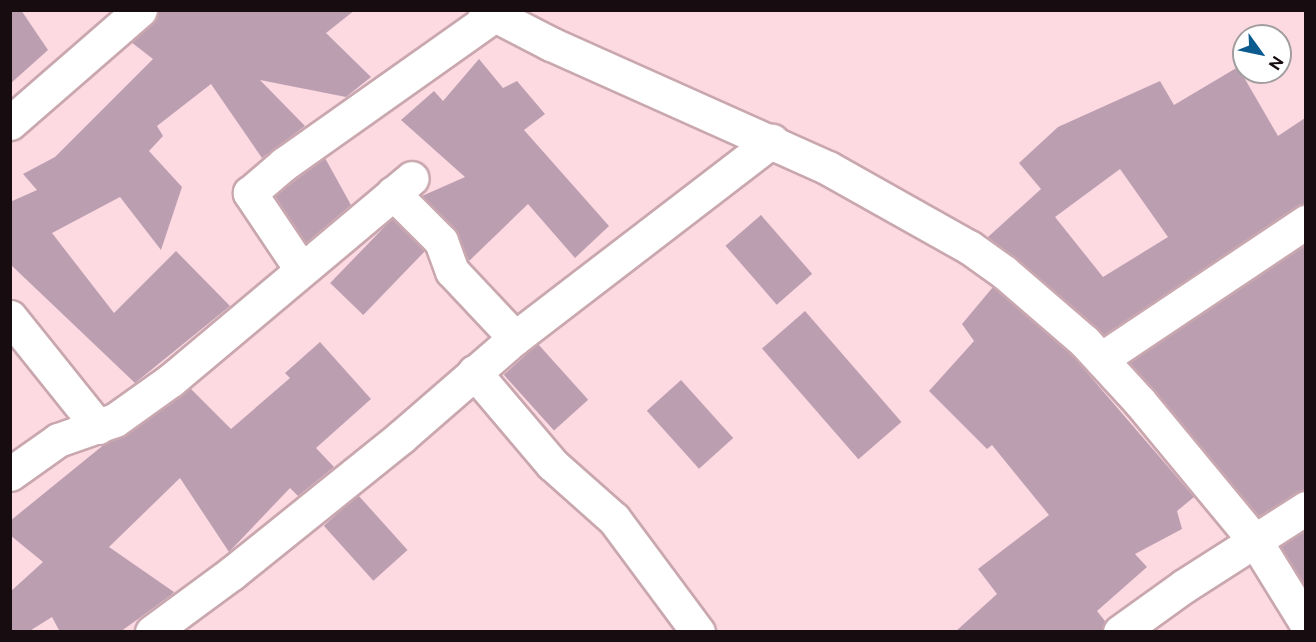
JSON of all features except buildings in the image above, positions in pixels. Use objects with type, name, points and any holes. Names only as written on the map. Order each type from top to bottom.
[{"type":"street","points":[[10,123],[140,10]]},
{"type":"street","points":[[301,269],[250,193],[284,164],[489,13],[772,141],[969,247],[1039,300],[1101,360],[1256,542],[1305,623]]},
{"type":"street","points":[[152,632],[232,573],[401,437],[515,338],[772,141]]},
{"type":"street","points":[[10,474],[58,440],[98,427],[171,380],[403,185],[441,241],[452,271],[515,338]]},
{"type":"street","points":[[1101,360],[1305,222]]},
{"type":"street","points":[[10,317],[98,427]]},
{"type":"street","points":[[474,372],[552,464],[614,519],[698,632]]},
{"type":"street","points":[[1120,632],[1184,586],[1256,542],[1305,508]]}]
